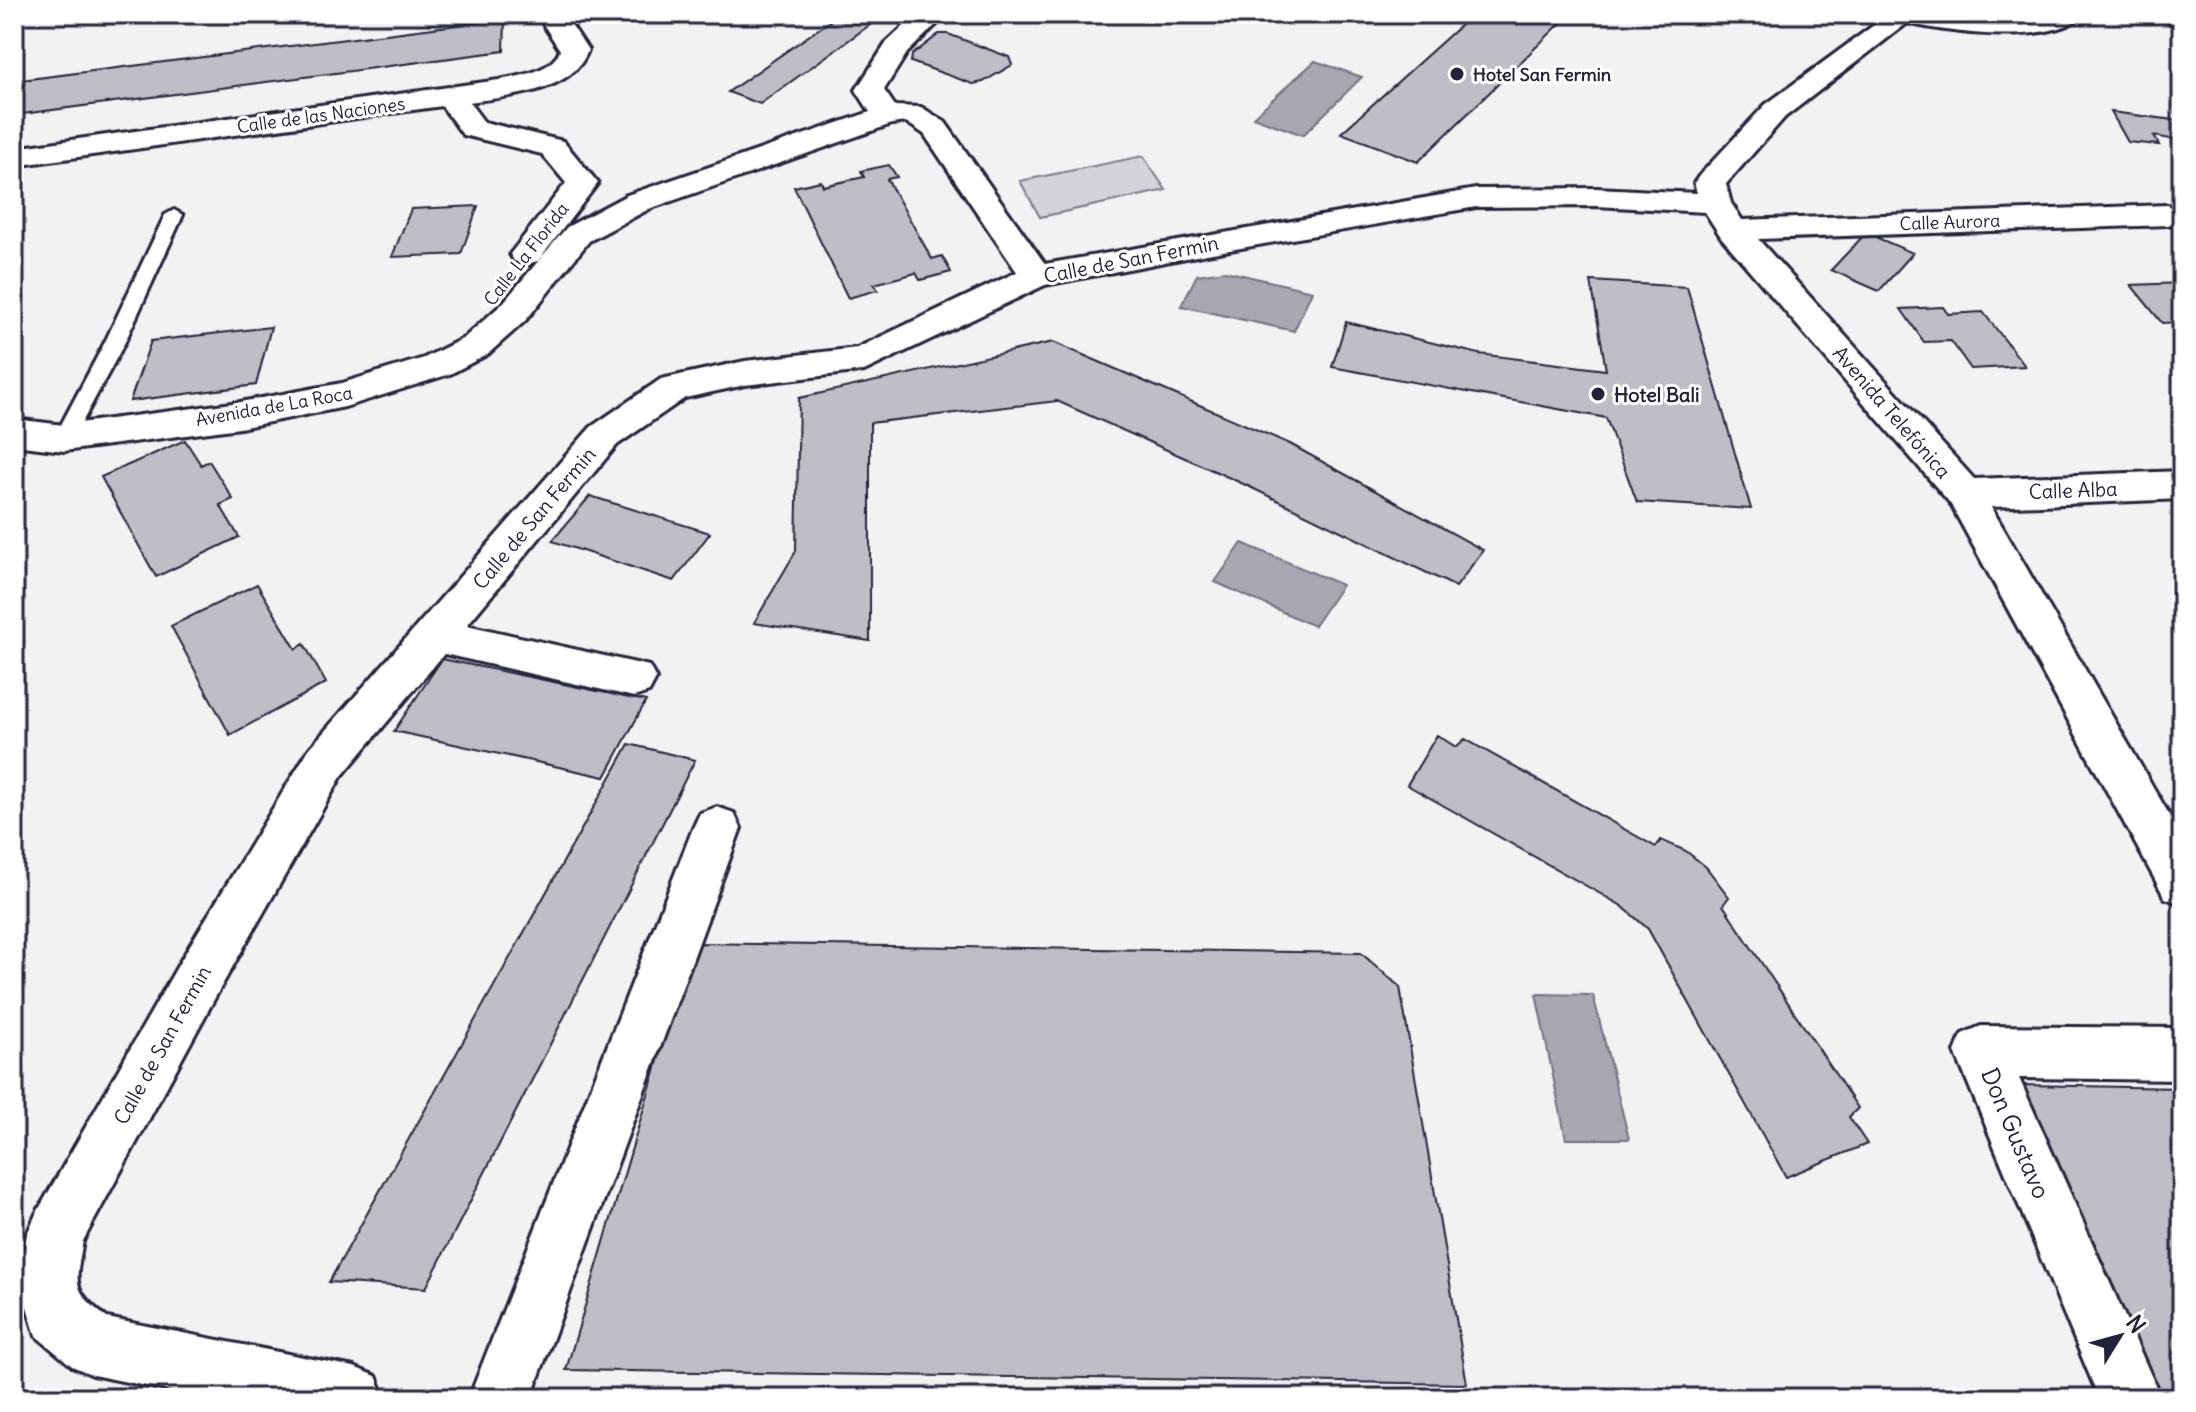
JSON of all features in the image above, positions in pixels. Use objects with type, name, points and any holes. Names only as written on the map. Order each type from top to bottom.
[{"type":"street","name":"Calle de las Naciones","points":[[14,157],[450,97],[546,78],[570,61],[574,50],[557,24],[558,14]]},
{"type":"street","points":[[934,14],[916,26],[884,61],[870,90],[887,116],[911,113],[935,128],[1036,276]]},
{"type":"street","points":[[1724,217],[1710,183],[1775,111],[1905,16]]},
{"type":"street","name":"Calle La Florida","points":[[450,97],[474,129],[552,147],[582,183],[468,328],[476,346]]},
{"type":"street","name":"Avenida de La Roca","points":[[14,432],[64,438],[240,415],[345,395],[437,366],[476,346],[514,312],[578,234],[638,202],[887,116]]},
{"type":"street","name":"Calle de San Fermin","points":[[354,1398],[93,1345],[57,1315],[47,1278],[56,1234],[199,977],[325,763],[604,436],[674,388],[745,373],[864,359],[1036,276],[1476,198],[1596,197],[1724,217]]},
{"type":"street","name":"Calle Aurora","points":[[1724,217],[2168,215]]},
{"type":"street","name":"Avenida Telefónica","points":[[1724,217],[1964,494],[2182,882]]},
{"type":"street","name":"Calle Alba","points":[[1964,494],[2182,485]]},
{"type":"street","points":[[435,635],[634,679]]},
{"type":"street","points":[[500,1398],[717,828]]},
{"type":"street","name":"Don Gustavo","points":[[2130,1398],[1981,1052],[2182,1054]]},
{"type":"lane","points":[[1905,16],[1929,25],[2017,29],[2059,25],[2078,14]]},
{"type":"lane","points":[[64,438],[115,342],[174,215]]},
{"type":"shaded area","points":[[1315,61],[1362,77],[1303,135],[1253,117]]},
{"type":"shaded area","points":[[1143,156],[1166,190],[1040,217],[1020,181]]},
{"type":"shaded area","points":[[1225,271],[1312,291],[1294,331],[1181,306],[1197,275]]},
{"type":"shaded area","points":[[1242,543],[1342,585],[1314,626],[1215,582]]},
{"type":"shaded area","points":[[1536,994],[1593,995],[1629,1139],[1566,1139]]},
{"type":"building","points":[[840,14],[885,14],[760,104],[728,92]]},
{"type":"building","name":"Hotel San Fermin","points":[[1473,14],[1568,16],[1418,162],[1341,133]]},
{"type":"building","points":[[505,19],[504,51],[14,115],[14,81]]},
{"type":"building","points":[[939,34],[948,34],[1009,57],[1012,65],[983,82],[973,84],[911,62],[912,55]]},
{"type":"building","points":[[2111,112],[2182,121],[2182,141],[2154,136],[2159,145],[2128,142]]},
{"type":"building","points":[[889,165],[897,177],[887,179],[932,259],[942,256],[951,272],[920,280],[916,273],[874,284],[878,290],[848,298],[794,187],[821,181],[823,186],[864,177],[861,171]]},
{"type":"building","points":[[478,206],[461,254],[392,257],[411,209]]},
{"type":"building","points":[[1866,233],[1913,253],[1879,291],[1831,270]]},
{"type":"building","name":"Hotel Bali","points":[[1591,281],[1687,287],[1751,509],[1637,502],[1606,418],[1332,367],[1346,322],[1479,354],[1606,370]]},
{"type":"building","points":[[2182,283],[2182,322],[2162,323],[2131,285]]},
{"type":"building","points":[[1943,307],[1948,314],[1983,312],[2025,366],[1971,369],[1951,341],[1924,342],[1901,309]]},
{"type":"building","points":[[271,327],[256,385],[130,401],[151,341]]},
{"type":"building","points":[[1053,342],[1290,444],[1483,550],[1456,587],[1248,486],[1057,401],[870,423],[870,641],[754,623],[796,551],[799,398]]},
{"type":"building","points":[[185,440],[201,465],[209,461],[233,499],[220,505],[239,537],[156,577],[101,477]]},
{"type":"building","points":[[590,496],[710,533],[674,581],[552,541]]},
{"type":"building","points":[[257,584],[296,649],[304,644],[326,683],[230,735],[171,626]]},
{"type":"building","points":[[442,659],[646,701],[605,777],[394,731]]},
{"type":"building","points":[[1437,735],[1456,747],[1465,739],[1656,847],[1661,840],[1686,851],[1706,867],[1729,897],[1723,905],[1858,1108],[1849,1117],[1867,1144],[1786,1177],[1648,929],[1622,906],[1407,785]]},
{"type":"building","points":[[629,744],[695,760],[426,1288],[329,1282]]},
{"type":"building","points":[[693,943],[1361,953],[1400,987],[1467,1384],[566,1370]]},
{"type":"building","points":[[2020,1085],[2182,1088],[2182,1398],[2149,1398]]},
{"type":"place","name":"Hotel San Fermin","points":[[1457,74]]},
{"type":"place","name":"Hotel Bali","points":[[1598,394]]}]
